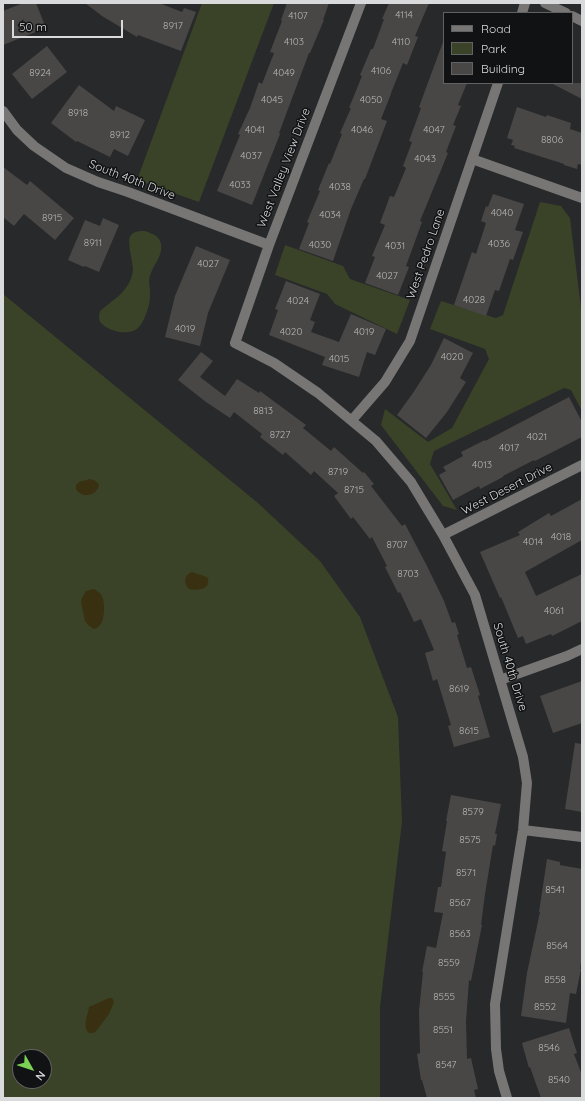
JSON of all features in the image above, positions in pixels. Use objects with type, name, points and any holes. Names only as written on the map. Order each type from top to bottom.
[{"type":"street","name":"West Valley View Drive","points":[[235,343],[268,245],[361,3]]},
{"type":"street","points":[[545,3],[564,12]]},
{"type":"street","points":[[573,16],[582,21]]},
{"type":"street","name":"West Pedro Lane","points":[[352,420],[385,382],[410,341],[498,84]]},
{"type":"street","name":"South 40th Drive","points":[[3,111],[17,130],[34,146],[66,168],[98,182],[268,245]]},
{"type":"street","points":[[472,159],[582,198]]},
{"type":"street","name":"South 40th Drive","points":[[235,343],[274,364],[318,392],[376,441],[411,482],[443,535],[475,595],[523,757],[527,783],[523,830],[495,1004],[496,1049],[499,1071],[507,1098]]},
{"type":"street","name":"West Desert Drive","points":[[443,535],[582,466]]},
{"type":"street","points":[[500,680],[582,650]]},
{"type":"street","points":[[523,830],[582,837]]},
{"type":"green space","points":[[202,3],[274,3],[199,202],[137,180]]},
{"type":"green space","points":[[540,202],[561,206],[570,218],[582,316],[582,411],[571,390],[564,388],[434,451],[430,464],[457,510],[443,506],[381,425],[385,409],[428,442],[452,428],[489,359],[485,349],[430,329],[441,301],[496,318],[503,315]]},
{"type":"green space","points":[[145,231],[158,237],[161,245],[159,257],[150,276],[150,300],[148,309],[138,328],[130,332],[114,331],[101,323],[99,318],[100,311],[119,295],[129,283],[133,269],[129,246],[130,238],[134,233]]},
{"type":"green space","points":[[285,245],[343,266],[350,279],[410,300],[397,334],[335,304],[327,294],[275,275]]},
{"type":"green space","points":[[3,294],[258,503],[320,561],[360,617],[398,717],[402,822],[380,1007],[380,1098],[3,1098]]},
{"type":"sand","points":[[90,479],[99,484],[96,491],[86,495],[82,494],[76,489],[76,485],[79,482]]},
{"type":"sand","points":[[192,572],[207,577],[208,584],[206,587],[196,590],[189,589],[187,587],[185,579],[189,573]]},
{"type":"sand","points":[[94,589],[100,593],[103,598],[104,611],[101,624],[94,629],[85,621],[81,602],[86,591]]},
{"type":"sand","points":[[112,998],[114,1002],[109,1014],[94,1033],[89,1033],[86,1027],[86,1021],[89,1007]]},
{"type":"building","points":[[23,3],[36,3],[46,28],[3,45],[3,11]]},
{"type":"building","points":[[85,3],[159,3],[182,12],[184,8],[196,12],[181,51],[138,35],[137,37],[102,16]]},
{"type":"building","points":[[287,3],[329,3],[324,20],[309,53],[279,133],[280,134],[252,205],[217,191],[240,135],[238,134],[250,108],[259,82],[262,84],[274,53],[270,52]]},
{"type":"building","points":[[389,3],[429,3],[415,36],[418,37],[407,65],[403,63],[381,119],[387,121],[365,179],[351,209],[333,261],[299,249],[309,223],[307,222],[320,191],[318,190],[342,134],[340,133],[351,108],[349,108],[362,76],[360,75],[371,49],[373,49],[384,19],[382,19]]},
{"type":"building","points":[[443,42],[443,84],[467,84],[458,105],[461,106],[453,125],[456,126],[446,152],[448,153],[420,221],[422,222],[406,266],[409,267],[398,295],[365,283],[375,257],[372,256],[385,225],[380,223],[390,196],[394,197],[406,168],[403,166],[412,142],[409,141],[421,108],[419,107]]},
{"type":"building","points":[[47,46],[67,72],[32,99],[12,74]]},
{"type":"building","points":[[582,83],[582,99],[553,84]]},
{"type":"building","points":[[79,85],[114,111],[116,106],[145,120],[128,156],[114,149],[110,157],[77,141],[76,142],[51,123]]},
{"type":"building","points":[[517,107],[546,117],[547,115],[571,123],[570,129],[582,133],[582,165],[578,164],[577,169],[514,148],[515,146],[511,145],[513,140],[507,138]]},
{"type":"building","points":[[3,167],[27,185],[30,181],[74,218],[55,240],[24,214],[14,226],[3,217]]},
{"type":"building","points":[[493,194],[524,204],[515,230],[523,232],[513,260],[510,259],[499,291],[495,290],[486,316],[454,305],[472,252],[476,254],[486,223],[481,221],[486,206],[488,207]]},
{"type":"building","points":[[103,218],[119,225],[99,272],[68,260],[85,220],[100,226]]},
{"type":"building","points":[[196,246],[230,260],[208,313],[200,346],[165,337],[175,296]]},
{"type":"building","points":[[286,281],[320,294],[310,320],[315,322],[311,332],[339,342],[351,314],[386,329],[375,355],[367,352],[359,377],[322,365],[325,357],[269,335],[278,310],[275,309]]},
{"type":"building","points":[[444,338],[473,353],[460,378],[466,382],[447,412],[426,438],[397,415],[431,365]]},
{"type":"building","points":[[201,352],[213,361],[200,377],[225,396],[237,379],[259,393],[260,391],[306,425],[303,428],[331,451],[334,447],[363,473],[364,472],[374,484],[371,486],[402,526],[405,524],[444,601],[452,623],[455,622],[459,634],[457,635],[467,668],[471,667],[480,695],[478,696],[490,737],[454,747],[448,726],[451,725],[437,679],[433,681],[425,653],[434,650],[421,619],[414,622],[400,592],[398,593],[385,567],[387,566],[372,537],[370,539],[353,517],[351,519],[334,496],[338,493],[314,471],[311,475],[285,452],[283,455],[260,437],[262,434],[234,412],[230,418],[206,402],[178,380]]},
{"type":"building","points":[[569,397],[582,422],[582,437],[535,461],[534,460],[480,489],[479,486],[453,500],[439,475],[446,471],[443,467],[463,456],[461,452]]},
{"type":"building","points":[[582,499],[582,540],[525,572],[536,596],[582,574],[582,621],[552,636],[551,634],[526,644],[523,636],[518,638],[480,552],[520,535],[518,532],[549,513],[551,516]]},
{"type":"building","points":[[582,681],[582,723],[553,733],[540,696]]},
{"type":"building","points":[[575,743],[582,744],[582,812],[565,809]]},
{"type":"building","points":[[451,795],[501,804],[495,834],[497,834],[495,846],[493,845],[485,894],[482,925],[471,981],[469,980],[466,1021],[467,1059],[471,1058],[478,1089],[474,1090],[476,1098],[427,1098],[421,1080],[417,1054],[420,1053],[419,1011],[422,972],[427,946],[436,948],[443,913],[434,912],[438,887],[441,887],[446,852],[442,851]]},
{"type":"building","points":[[547,859],[560,862],[560,865],[582,869],[581,969],[576,994],[570,993],[566,1023],[521,1016],[527,973],[540,912]]},
{"type":"building","points":[[569,1028],[577,1053],[574,1054],[582,1075],[582,1098],[541,1098],[530,1067],[529,1068],[522,1043]]}]
